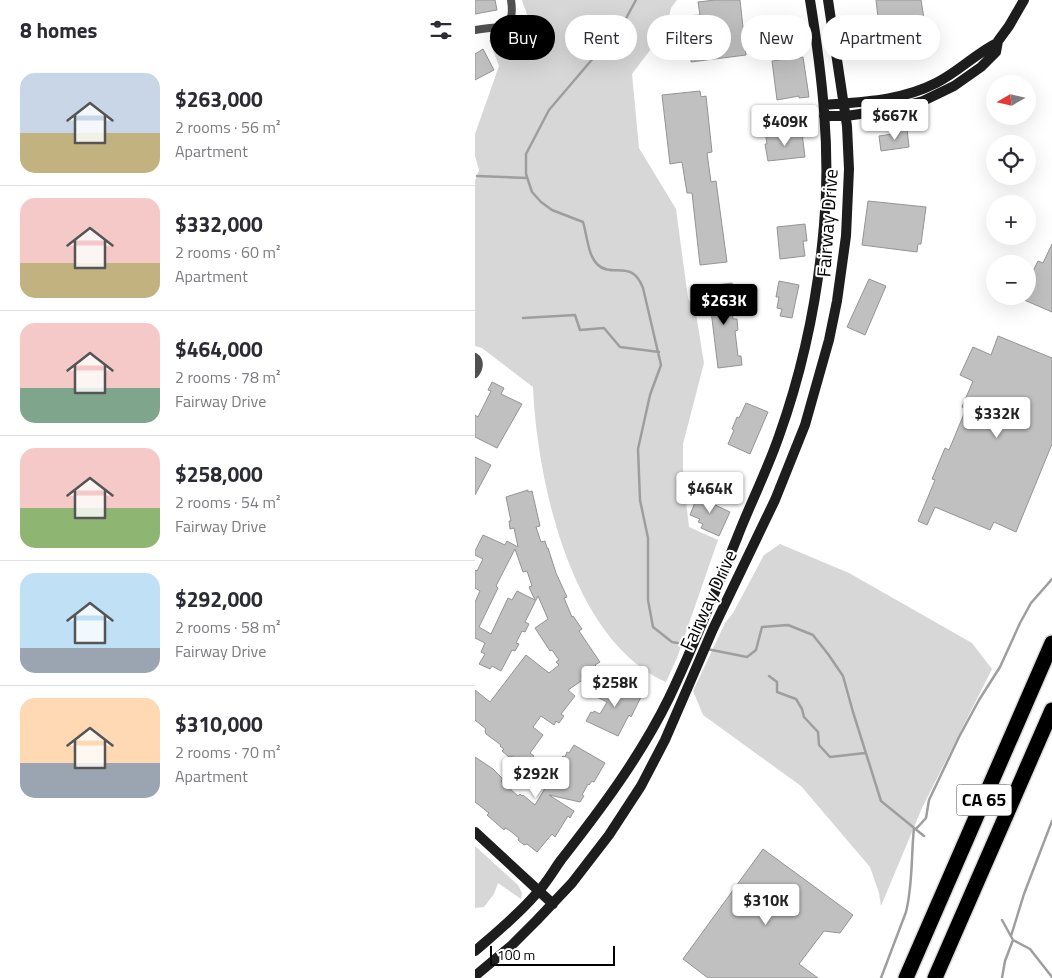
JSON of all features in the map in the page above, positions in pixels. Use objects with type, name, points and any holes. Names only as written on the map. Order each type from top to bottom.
[{"type":"highway","name":"CA 65","points":[[907,978],[1052,643]]},
{"type":"highway","name":"CA 65","points":[[937,975],[1052,710]]},
{"type":"highway","points":[[902,978],[916,957]]},
{"type":"main road","name":"Fairway Drive","points":[[475,952],[539,891],[623,777],[658,718],[702,624],[779,436],[803,351],[815,296],[824,224],[826,166],[824,111],[810,0]]},
{"type":"main road","name":"Fairway Drive","points":[[475,976],[495,961],[553,904],[609,835],[641,786],[665,740],[713,629],[782,485],[805,425],[824,361],[837,301],[846,236],[849,169],[846,116],[828,0]]},
{"type":"main road","points":[[824,111],[846,116],[895,110],[942,93],[955,86],[981,67],[996,52],[997,44],[1025,0]]},
{"type":"main road","points":[[824,111],[844,103],[891,98],[923,88],[956,71],[987,48],[997,44]]},
{"type":"main road","points":[[475,832],[553,904]]},
{"type":"street","points":[[475,30],[504,26],[511,20],[513,13],[511,0]]},
{"type":"street","points":[[475,357],[479,365],[475,374]]},
{"type":"shaded area","points":[[522,0],[677,0],[671,8],[669,15],[647,15],[647,54],[632,74],[639,148],[676,209],[688,298],[696,314],[704,363],[683,444],[683,475],[689,527],[718,540],[677,658],[666,682],[633,661],[606,631],[583,595],[565,554],[552,510],[542,466],[533,387],[482,348],[475,346],[475,181],[479,170],[475,156],[475,134],[499,66],[497,60],[555,60],[555,15],[527,15]]},
{"type":"shaded area","points":[[780,544],[849,573],[972,643],[992,669],[922,808],[881,906],[879,893],[870,867],[801,786],[703,715],[693,691],[725,623],[733,613],[764,555]]},
{"type":"shaded area","points":[[475,846],[518,885],[522,893],[521,899],[498,883],[494,894],[484,907],[475,908]]},
{"type":"building","points":[[475,0],[495,0],[497,10],[475,14]]},
{"type":"building","points":[[740,0],[741,56],[731,57],[731,15],[700,15],[698,2]]},
{"type":"building","points":[[876,0],[921,0],[923,15],[878,15]]},
{"type":"building","points":[[483,49],[494,70],[475,80],[475,54]]},
{"type":"building","points":[[691,60],[707,60],[691,62]]},
{"type":"building","points":[[803,60],[809,97],[799,98],[799,96],[777,100],[772,61]]},
{"type":"building","points":[[700,91],[701,97],[706,96],[712,152],[707,153],[711,182],[716,181],[727,262],[700,265],[692,193],[687,193],[682,162],[670,164],[662,95]]},
{"type":"building","points":[[907,129],[909,147],[881,151],[879,136]]},
{"type":"building","points":[[802,133],[805,157],[768,161],[765,144],[767,144],[766,137]]},
{"type":"building","points":[[868,201],[926,207],[921,244],[918,244],[917,252],[862,245]]},
{"type":"building","points":[[805,224],[807,241],[803,241],[805,256],[780,259],[777,227]]},
{"type":"building","points":[[1052,244],[1052,312],[1036,305],[1036,265],[1038,261],[1043,263]]},
{"type":"building","points":[[869,279],[886,286],[865,335],[847,327]]},
{"type":"building","points":[[779,281],[799,285],[792,318],[780,316],[782,309],[777,308],[779,297],[776,297]]},
{"type":"building","points":[[732,283],[734,293],[730,293],[733,319],[737,319],[738,330],[735,331],[738,356],[741,356],[742,365],[718,368],[708,286]]},
{"type":"building","points":[[998,336],[1052,358],[1052,444],[1016,532],[994,522],[990,530],[935,507],[927,525],[918,521],[935,480],[932,479],[945,448],[949,450],[966,409],[962,407],[973,381],[960,375],[973,347],[991,355]]},
{"type":"building","points":[[492,382],[504,388],[501,394],[522,404],[497,448],[475,437],[475,415],[478,417],[491,391],[488,390]]},
{"type":"building","points":[[746,403],[768,412],[750,454],[728,444],[737,417],[739,418]]},
{"type":"building","points":[[475,457],[491,465],[475,495]]},
{"type":"building","points":[[528,490],[528,492],[532,491],[540,526],[536,527],[541,542],[545,541],[548,548],[556,573],[567,597],[564,598],[572,617],[582,629],[579,631],[600,662],[581,676],[584,679],[568,690],[575,696],[561,714],[564,716],[559,723],[556,721],[554,725],[541,716],[533,727],[543,735],[530,753],[534,756],[527,763],[525,761],[522,764],[513,756],[509,757],[502,751],[504,749],[501,745],[486,734],[486,729],[475,720],[475,690],[490,702],[526,655],[549,673],[559,665],[556,662],[559,660],[552,650],[550,651],[535,628],[548,619],[538,596],[525,622],[529,624],[525,632],[522,631],[516,643],[519,644],[515,651],[512,650],[501,671],[492,666],[490,669],[479,664],[485,654],[481,652],[485,643],[475,638],[475,602],[480,591],[475,588],[475,570],[477,571],[483,559],[475,555],[475,551],[483,535],[505,545],[507,541],[518,547],[514,528],[510,529],[509,521],[511,521],[506,497]],"holes":[[[515,549],[523,572],[527,571],[532,586],[529,587],[535,600],[517,591],[512,600],[508,598],[491,634],[479,627],[498,588],[496,586]]]},
{"type":"building","points":[[700,490],[715,497],[713,504],[730,512],[719,536],[701,528],[703,524],[698,522],[700,519],[690,515]]},
{"type":"building","points":[[611,680],[631,692],[633,688],[641,693],[639,696],[641,697],[631,717],[629,715],[618,736],[586,721],[591,712],[593,713],[594,711],[600,714],[607,702],[597,697],[601,691],[605,690]]},
{"type":"building","points":[[574,745],[605,763],[594,782],[592,781],[588,784],[580,802],[549,795],[574,811],[570,818],[568,816],[555,837],[552,834],[537,852],[527,844],[524,845],[509,830],[505,828],[504,830],[487,815],[489,813],[475,802],[475,757],[493,769],[503,779],[501,781],[518,796],[520,794],[523,795],[535,805],[550,776],[553,778],[555,774],[562,779],[569,767],[560,762]]},
{"type":"building","points":[[763,849],[853,915],[840,933],[824,931],[799,964],[818,978],[708,978],[683,959]]},
{"type":"waterway","points":[[636,0],[624,22],[549,110],[526,154],[526,174],[532,192],[541,202],[552,210],[583,222],[590,250],[597,264],[609,270],[628,271],[638,279],[643,288],[661,365],[650,395],[638,449],[640,500],[648,538],[648,600],[653,627],[672,642],[689,645]]},
{"type":"waterway","points":[[477,176],[527,178]]},
{"type":"waterway","points":[[523,318],[575,315],[580,330],[604,328],[620,347],[659,352]]},
{"type":"waterway","points":[[916,829],[926,818],[929,800],[959,737],[1000,667],[1020,623],[1031,603],[1052,579]]},
{"type":"waterway","points":[[707,649],[747,657],[756,650],[762,627],[788,625],[813,635],[843,676],[881,801],[924,836]]},
{"type":"waterway","points":[[769,676],[777,682],[777,692],[796,699],[804,717],[818,732],[819,745],[830,757],[865,753]]},
{"type":"waterway","points":[[1011,936],[1024,894],[1052,821]]},
{"type":"waterway","points":[[881,978],[906,912],[911,880],[914,828]]},
{"type":"waterway","points":[[1002,920],[1013,940],[1030,949],[1052,977]]},
{"type":"waterway","points":[[1002,978],[1005,961],[1013,940]]}]
